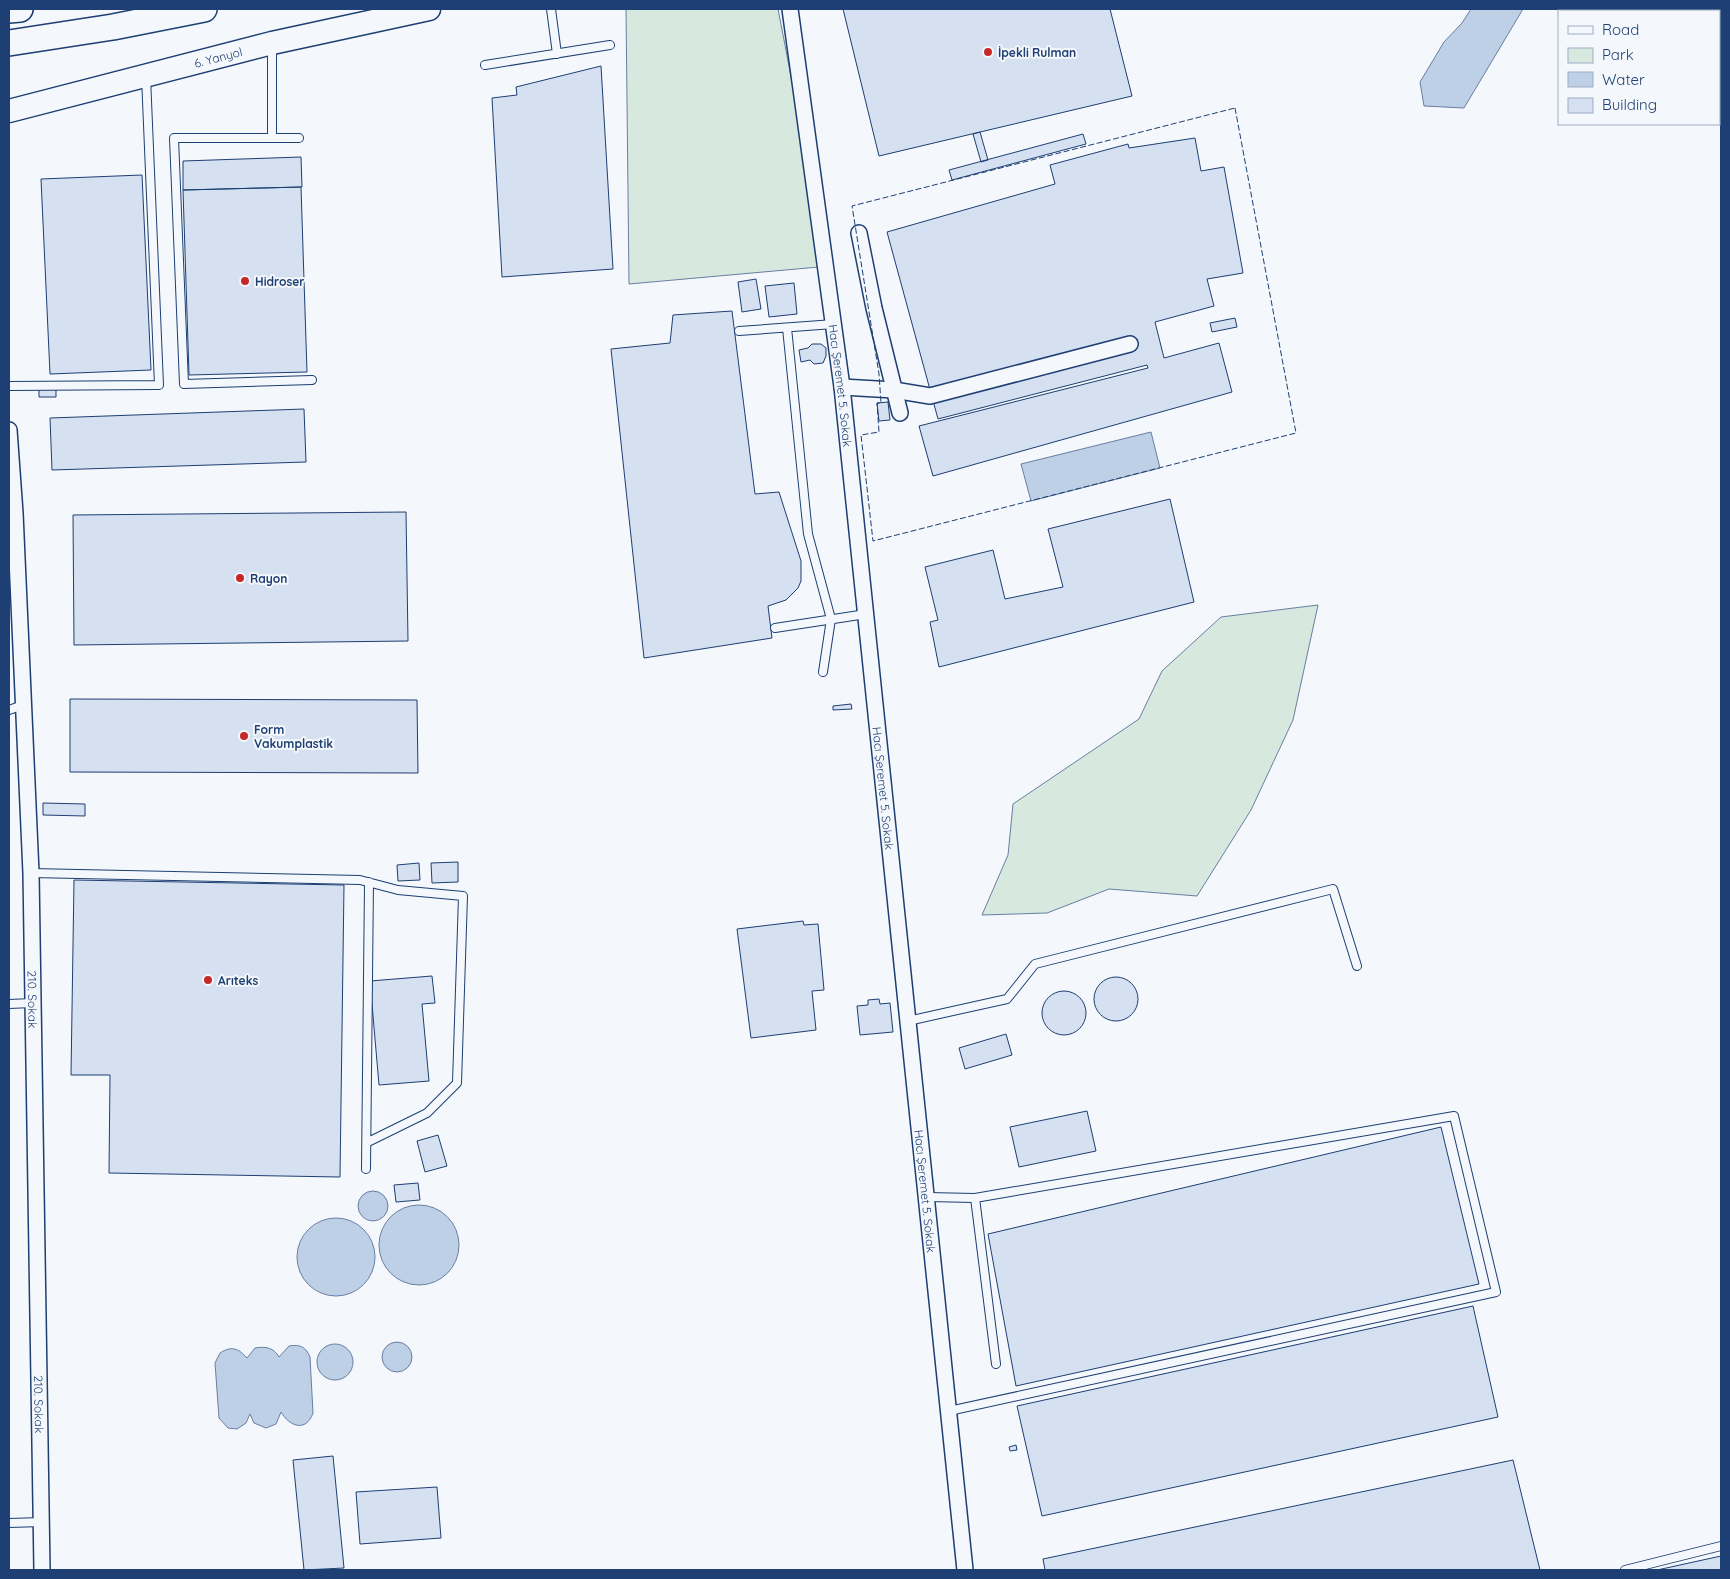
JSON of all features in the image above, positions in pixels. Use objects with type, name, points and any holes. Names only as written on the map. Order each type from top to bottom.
[{"type":"main road","points":[[9,10],[20,9]]},
{"type":"main road","points":[[9,43],[113,27],[204,9]]},
{"type":"main road","name":"6. Yanyol","points":[[9,111],[272,43],[429,9]]},
{"type":"street","name":"Hacı Şeremet 5. Sokak","points":[[790,9],[842,387],[965,1570]]},
{"type":"street","points":[[859,233],[874,308],[900,413]]},
{"type":"street","points":[[842,387],[894,390],[930,396],[1130,344]]},
{"type":"street","name":"210. Sokak","points":[[9,430],[15,512],[31,873],[42,1570]]},
{"type":"lane","points":[[551,9],[557,54]]},
{"type":"lane","points":[[272,43],[272,138]]},
{"type":"lane","points":[[486,65],[610,46]]},
{"type":"lane","points":[[9,386],[159,385],[146,76]]},
{"type":"lane","points":[[299,138],[174,138],[184,384],[312,380]]},
{"type":"lane","points":[[739,331],[834,324]]},
{"type":"lane","points":[[787,328],[808,534],[831,620],[823,672]]},
{"type":"lane","points":[[775,628],[866,614]]},
{"type":"lane","points":[[9,710],[24,705]]},
{"type":"lane","points":[[31,873],[360,880],[398,890],[462,896],[457,1083],[427,1113],[368,1142]]},
{"type":"lane","points":[[366,1169],[368,1142],[369,882]]},
{"type":"lane","points":[[908,1021],[1008,998],[1035,964],[1333,889],[1357,966]]},
{"type":"lane","points":[[9,1004],[33,1003]]},
{"type":"lane","points":[[927,1197],[975,1198],[1454,1116],[1496,1292],[949,1411]]},
{"type":"lane","points":[[975,1198],[996,1364]]},
{"type":"lane","points":[[9,1523],[42,1522]]},
{"type":"lane","points":[[1626,1570],[1721,1546]]},
{"type":"green space","points":[[626,9],[778,9],[795,97],[819,267],[629,284]]},
{"type":"green space","points":[[1318,605],[1293,720],[1251,810],[1197,896],[1109,889],[1047,913],[982,915],[1008,855],[1013,804],[1139,719],[1162,671],[1221,617]]},
{"type":"water","points":[[1471,9],[1523,9],[1464,108],[1424,106],[1420,82],[1444,42],[1462,23]]},
{"type":"water","points":[[1151,432],[1160,468],[1031,501],[1021,464]]},
{"type":"water","points":[[373,1191],[379,1192],[387,1200],[387,1212],[379,1220],[373,1221],[367,1220],[359,1212],[358,1206],[359,1200],[367,1192]]},
{"type":"water","points":[[419,1205],[434,1208],[447,1217],[456,1230],[459,1245],[456,1260],[447,1273],[434,1282],[419,1285],[404,1282],[391,1273],[382,1260],[379,1245],[382,1230],[391,1217],[404,1208]]},
{"type":"water","points":[[336,1218],[351,1221],[364,1229],[372,1242],[375,1257],[372,1272],[364,1285],[351,1293],[336,1296],[321,1293],[308,1285],[300,1272],[297,1257],[300,1242],[308,1229],[321,1221]]},
{"type":"water","points":[[397,1342],[408,1346],[412,1357],[408,1368],[397,1372],[386,1368],[382,1357],[386,1346]]},
{"type":"water","points":[[335,1344],[342,1345],[348,1349],[352,1355],[352,1369],[348,1375],[342,1379],[335,1380],[328,1379],[322,1375],[318,1369],[317,1362],[318,1355],[322,1349],[328,1345]]},
{"type":"water","points":[[296,1345],[302,1347],[310,1357],[313,1413],[310,1419],[302,1425],[297,1425],[288,1421],[281,1412],[276,1424],[266,1428],[254,1423],[250,1414],[246,1423],[237,1429],[228,1428],[219,1418],[215,1363],[220,1353],[228,1349],[235,1349],[247,1358],[255,1348],[263,1347],[269,1348],[279,1357],[289,1346]]},
{"type":"building","name":"İpekli Rulman","points":[[843,9],[1110,9],[1132,96],[879,156]]},
{"type":"building","points":[[601,66],[613,269],[502,277],[492,98],[517,95],[516,87]]},
{"type":"building","points":[[980,132],[988,160],[981,162],[973,134]]},
{"type":"building","points":[[1083,134],[1086,144],[952,180],[949,170]]},
{"type":"building","points":[[1195,138],[1201,171],[1224,167],[1243,273],[1207,279],[1214,306],[1155,322],[1164,358],[1219,343],[1232,392],[933,476],[919,426],[1148,368],[1147,365],[938,419],[887,232],[1055,184],[1050,165],[1128,144],[1129,148]]},
{"type":"building","points":[[301,157],[302,187],[183,190],[183,161]]},
{"type":"building","points":[[142,175],[151,370],[50,374],[41,179]]},
{"type":"building","name":"Hidroser","points":[[301,187],[307,372],[189,375],[183,190]]},
{"type":"building","points":[[756,279],[761,309],[742,312],[738,282]]},
{"type":"building","points":[[794,283],[797,314],[769,317],[765,286]]},
{"type":"building","points":[[732,311],[755,494],[779,492],[801,561],[801,581],[798,588],[786,600],[768,606],[772,638],[644,658],[611,349],[670,343],[673,315]]},
{"type":"building","points":[[1235,318],[1237,327],[1212,332],[1210,323]]},
{"type":"building","points":[[812,344],[821,344],[826,348],[826,356],[823,363],[814,364],[810,360],[801,362],[799,350],[808,348]]},
{"type":"building","points":[[39,389],[56,389],[56,397],[39,397]]},
{"type":"building","points":[[888,402],[890,420],[879,421],[877,403]]},
{"type":"building","points":[[304,409],[306,462],[52,470],[50,418]]},
{"type":"building","points":[[1170,499],[1194,602],[939,667],[930,622],[938,620],[925,567],[993,550],[1005,599],[1063,587],[1048,529]]},
{"type":"building","name":"Rayon","points":[[406,512],[408,641],[74,645],[73,515]]},
{"type":"building","name":"Form Vakumplastik","points":[[70,699],[417,700],[418,773],[70,772]]},
{"type":"building","points":[[851,704],[852,709],[833,710],[833,706]]},
{"type":"building","points":[[43,803],[85,804],[85,816],[43,815]]},
{"type":"building","points":[[458,862],[458,882],[432,883],[431,863]]},
{"type":"building","points":[[419,863],[420,880],[398,881],[397,865]]},
{"type":"building","name":"Arıteks","points":[[74,880],[344,885],[340,1177],[109,1173],[110,1075],[71,1075]]},
{"type":"building","points":[[803,921],[804,925],[818,924],[824,990],[812,991],[816,1030],[751,1038],[737,929]]},
{"type":"building","points":[[432,976],[435,1003],[422,1004],[429,1081],[379,1085],[370,981]]},
{"type":"building","points":[[1116,977],[1128,981],[1134,987],[1138,999],[1134,1011],[1128,1017],[1116,1021],[1104,1017],[1098,1011],[1094,999],[1098,987],[1104,981]]},
{"type":"building","points":[[1064,991],[1076,995],[1082,1001],[1086,1013],[1082,1025],[1076,1031],[1064,1035],[1052,1031],[1046,1025],[1042,1013],[1046,1001],[1052,995]]},
{"type":"building","points":[[879,999],[880,1004],[890,1003],[893,1032],[860,1035],[857,1006],[868,1005],[868,1000]]},
{"type":"building","points":[[1006,1034],[1012,1055],[965,1069],[959,1048]]},
{"type":"building","points":[[1087,1111],[1096,1151],[1019,1167],[1010,1127]]},
{"type":"building","points":[[1441,1127],[1479,1284],[1016,1386],[988,1234]]},
{"type":"building","points":[[438,1135],[447,1166],[425,1172],[417,1141]]},
{"type":"building","points":[[418,1183],[420,1200],[396,1202],[394,1185]]},
{"type":"building","points":[[1473,1306],[1498,1417],[1042,1516],[1017,1406]]},
{"type":"building","points":[[1016,1445],[1017,1450],[1010,1451],[1009,1447]]},
{"type":"building","points":[[333,1456],[344,1568],[304,1570],[293,1460]]},
{"type":"building","points":[[1513,1460],[1540,1570],[1045,1570],[1043,1559]]},
{"type":"building","points":[[437,1487],[441,1538],[360,1544],[356,1492]]},
{"type":"building","points":[[1721,1556],[1721,1570],[1657,1570]]},
{"type":"fence","points":[[1235,108],[1296,433],[873,541],[861,435],[879,432],[877,403],[881,403],[879,374],[852,206],[1235,108]]},
{"type":"place","name":"İpekli Rulman","points":[[988,52]]},
{"type":"place","name":"Hidroser","points":[[245,281]]},
{"type":"place","name":"Rayon","points":[[240,578]]},
{"type":"place","name":"Form Vakumplastik","points":[[244,736]]},
{"type":"place","name":"Arıteks","points":[[208,980]]}]
